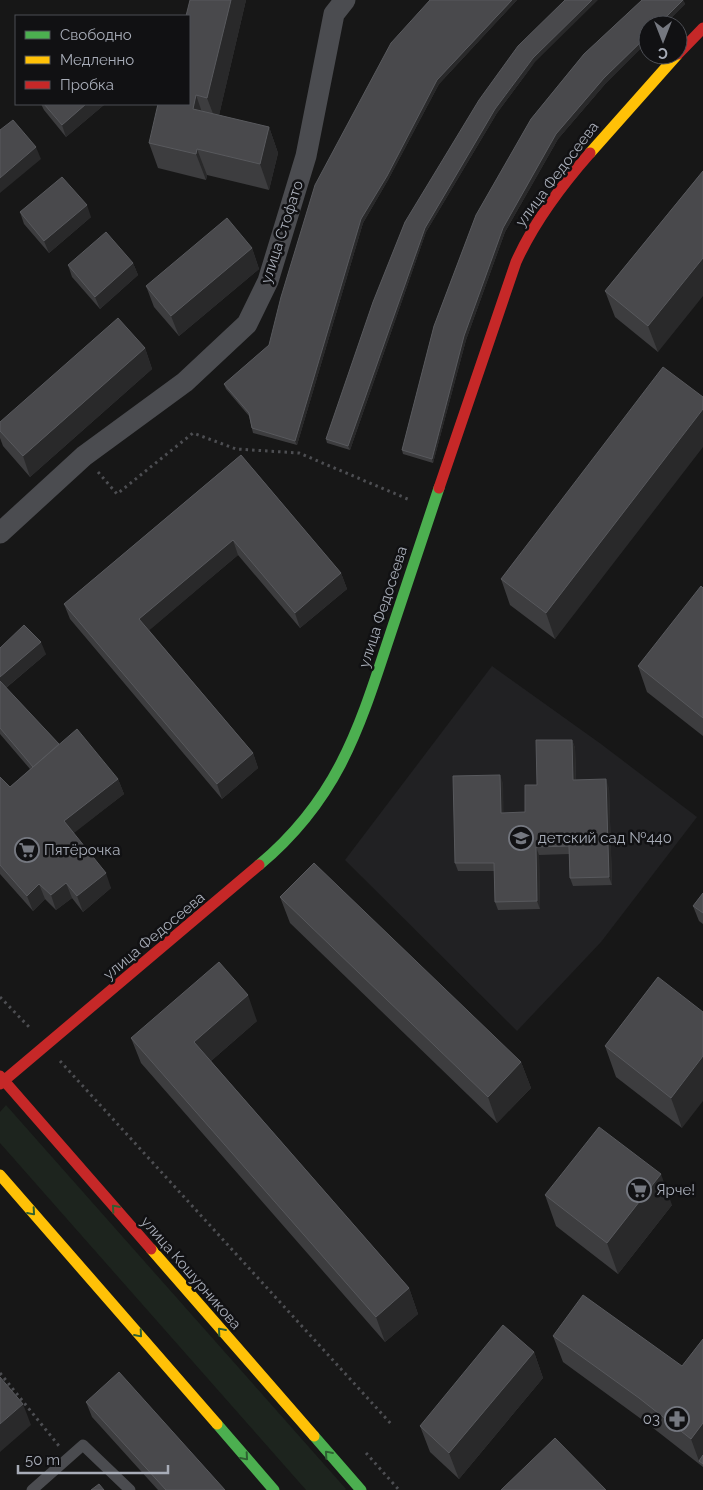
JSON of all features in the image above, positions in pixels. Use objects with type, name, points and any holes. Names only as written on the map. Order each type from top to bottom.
[{"type":"street","name":"улица Стофато","points":[[0,533],[84,456],[185,382],[247,324],[268,281],[306,156],[334,14],[345,0]]},
{"type":"street","name":"улица Федосеева","points":[[688,43],[703,28]]},
{"type":"street","name":"улица Федосеева","points":[[1,1080],[46,1046],[274,853],[312,813],[352,745],[470,395],[516,262],[527,238],[540,217],[581,163],[667,65]]},
{"type":"street","name":"улица Кошурникова","points":[[1,1080],[361,1490]]},
{"type":"street","points":[[0,1175],[274,1490]]},
{"type":"lane","points":[[32,1490],[83,1445],[130,1490]]},
{"type":"path","points":[[84,456],[117,494],[193,433],[236,449],[299,453],[395,493]]},
{"type":"path","points":[[0,997],[394,1426]]},
{"type":"path","points":[[0,1373],[69,1458]]},
{"type":"path","points":[[6,1386],[12,1388]]},
{"type":"path","points":[[366,1453],[398,1490]]},
{"type":"shaded area","name":"детский сад №440","points":[[492,666],[601,744],[697,817],[601,942],[517,1031],[345,860]]},
{"type":"shaded area","points":[[6,1105],[345,1490],[306,1490],[0,1143],[0,1112]]},
{"type":"building","points":[[190,0],[231,0],[207,98],[196,95],[193,109],[269,127],[260,164],[197,149],[196,154],[149,143],[158,105],[190,105],[190,15],[186,15]]},
{"type":"building","points":[[430,0],[512,0],[437,80],[387,176],[361,219],[295,441],[252,428],[249,413],[224,384],[269,345],[281,297],[315,185],[391,43]]},
{"type":"building","points":[[565,0],[592,0],[533,58],[495,109],[425,228],[348,446],[326,439],[373,302],[405,222],[479,100],[518,46]]},
{"type":"building","points":[[642,0],[683,0],[668,15],[638,15],[638,45],[604,78],[556,134],[503,228],[464,336],[432,459],[402,450],[434,326],[476,215],[531,119],[584,54]]},
{"type":"building","points":[[45,105],[85,105],[62,125]]},
{"type":"building","points":[[13,120],[36,147],[0,178],[0,130]]},
{"type":"building","points":[[703,171],[703,258],[648,326],[605,291]]},
{"type":"building","points":[[62,177],[87,205],[44,241],[20,212]]},
{"type":"building","points":[[227,218],[252,248],[171,316],[146,286]]},
{"type":"building","points":[[106,232],[133,263],[95,297],[68,265]]},
{"type":"building","points":[[118,318],[145,348],[23,456],[0,431],[0,422]]},
{"type":"building","points":[[663,367],[703,397],[703,409],[546,613],[501,579]]},
{"type":"building","points":[[241,455],[341,573],[295,613],[233,540],[139,619],[253,753],[217,784],[64,604]]},
{"type":"building","points":[[701,586],[703,588],[703,718],[638,666]]},
{"type":"building","points":[[24,625],[41,642],[0,677],[0,648]]},
{"type":"building","points":[[0,681],[59,744],[33,767],[0,728]]},
{"type":"building","points":[[77,729],[118,779],[64,821],[106,873],[77,896],[66,883],[51,895],[39,884],[27,896],[0,865],[0,777],[10,787]]},
{"type":"building","points":[[536,740],[572,740],[573,780],[606,779],[609,877],[570,878],[569,846],[536,847],[537,901],[495,902],[494,863],[455,863],[453,776],[500,775],[501,813],[525,812],[525,785],[537,785]]},
{"type":"building","points":[[314,863],[521,1062],[488,1097],[280,897]]},
{"type":"building","points":[[703,893],[703,913],[693,906]]},
{"type":"building","points":[[219,962],[248,995],[194,1042],[409,1288],[376,1317],[131,1038]]},
{"type":"building","points":[[658,977],[703,1012],[703,1056],[671,1098],[605,1046]]},
{"type":"building","points":[[599,1127],[661,1174],[607,1243],[545,1195]]},
{"type":"building","points":[[583,1295],[682,1366],[703,1339],[703,1423],[691,1439],[639,1398],[553,1336]]},
{"type":"building","points":[[503,1325],[534,1352],[449,1453],[420,1426]]},
{"type":"building","points":[[119,1372],[225,1490],[166,1490],[86,1402]]},
{"type":"building","points":[[0,1377],[23,1404],[0,1424]]},
{"type":"building","points":[[555,1438],[606,1490],[501,1490]]},
{"type":"building","points":[[703,1455],[703,1464],[699,1461]]},
{"type":"building","points":[[99,1484],[104,1490],[91,1490]]},
{"type":"traffic: fast","points":[[259,865],[286,840],[327,788],[356,732],[439,488]]},
{"type":"traffic: fast","points":[[217,1424],[274,1490]]},
{"type":"traffic: fast","points":[[314,1436],[361,1490]]},
{"type":"traffic: slow","points":[[590,153],[668,65]]},
{"type":"traffic: slow","points":[[0,1175],[217,1424]]},
{"type":"traffic: slow","points":[[151,1249],[314,1436]]},
{"type":"traffic: jam","points":[[688,44],[703,28]]},
{"type":"traffic: jam","points":[[439,488],[516,262],[531,233],[549,205],[590,153]]},
{"type":"traffic: jam","points":[[0,1084],[259,865]]},
{"type":"traffic: jam","points":[[0,1076],[151,1249]]},
{"type":"place","name":"детский сад №440","points":[[521,838]]},
{"type":"place","name":"Пятёрочка","points":[[27,850]]},
{"type":"place","name":"Ярче!","points":[[639,1190]]},
{"type":"place","name":"03","points":[[677,1419]]}]
